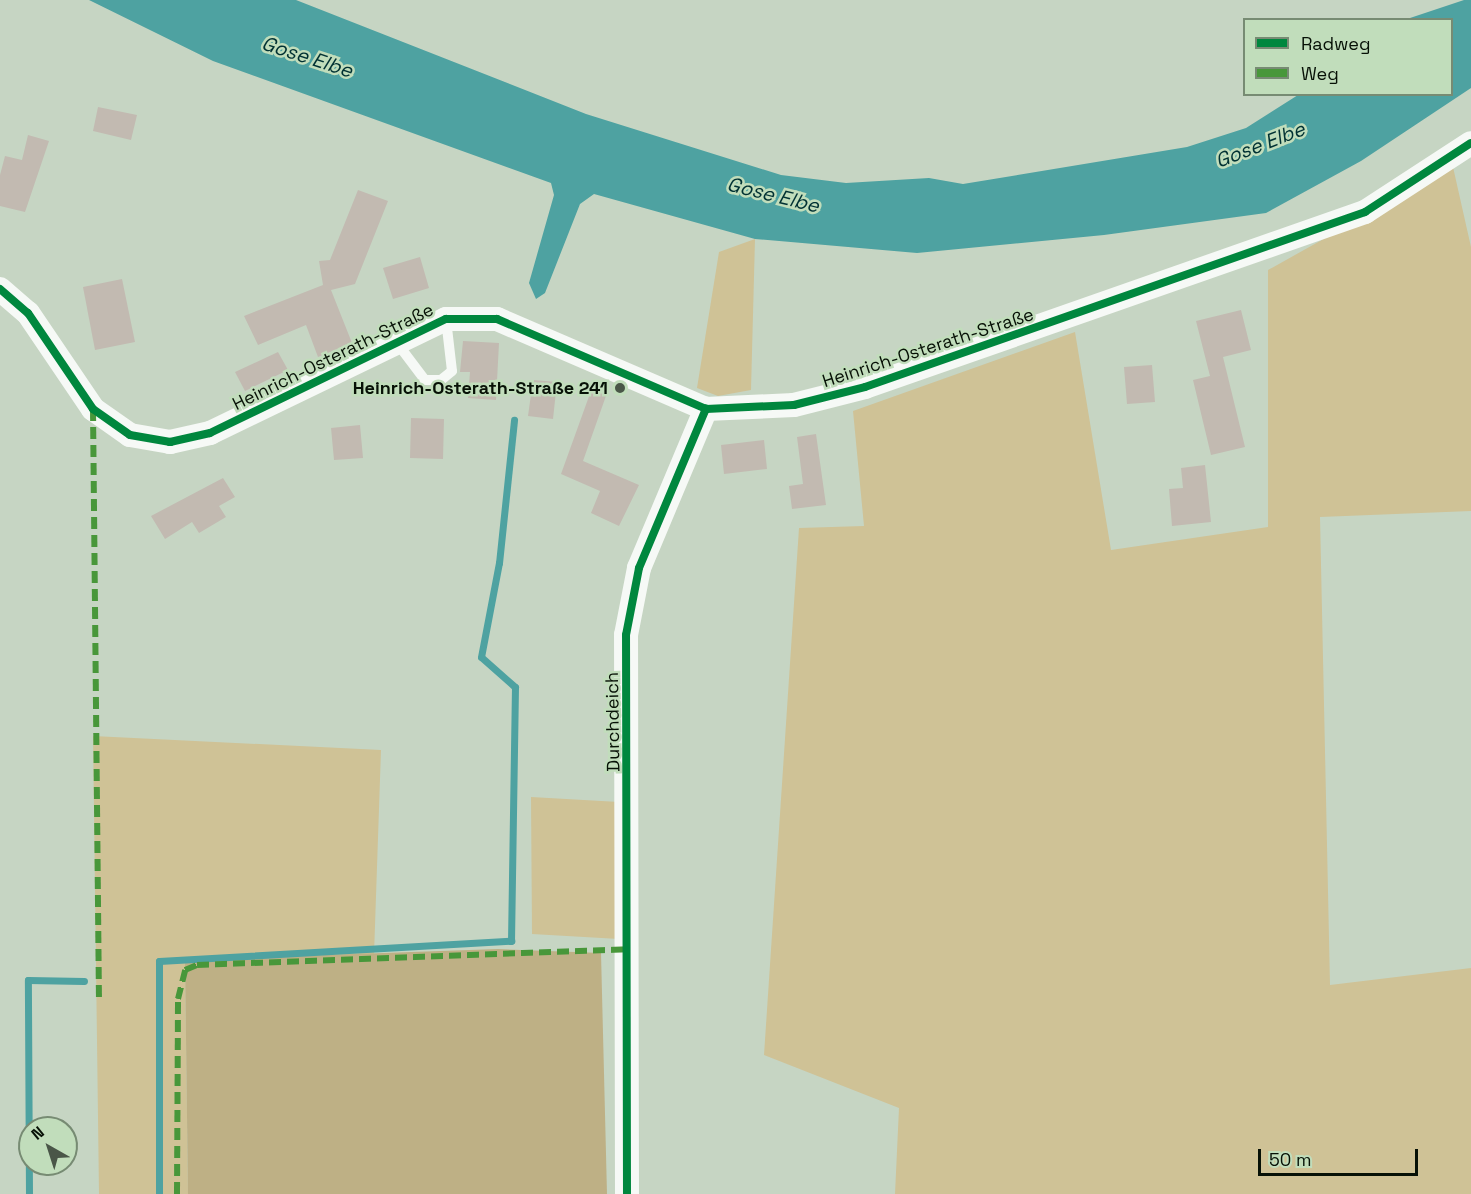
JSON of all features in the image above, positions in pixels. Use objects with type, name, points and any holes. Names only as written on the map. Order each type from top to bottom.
[{"type":"street","name":"Heinrich-Osterath-Straße","points":[[0,289],[28,313],[93,409],[130,435],[170,442],[210,432],[446,319],[497,319],[706,409],[794,405],[865,387],[1152,289],[1365,212],[1471,143]]},
{"type":"street","name":"Durchdeich","points":[[627,1194],[627,634],[639,568],[706,409]]},
{"type":"lane","points":[[397,342],[425,380],[441,380],[452,371],[446,319]]},
{"type":"shaded area","points":[[1453,167],[1471,247],[1471,511],[1320,517],[1330,985],[1471,968],[1471,1194],[895,1194],[899,1108],[764,1055],[799,528],[864,526],[853,411],[1075,332],[1111,550],[1268,527],[1268,270]]},
{"type":"shaded area","points":[[755,239],[751,390],[718,396],[697,388],[719,252]]},
{"type":"shaded area","points":[[93,736],[381,750],[374,955],[185,960],[188,1194],[99,1194]]},
{"type":"shaded area","points":[[531,797],[619,802],[619,939],[532,934]]},
{"type":"shaded area","points":[[498,949],[601,953],[607,1194],[188,1194],[185,960]]},
{"type":"water","name":"Gose Elbe","points":[[89,0],[296,0],[586,114],[781,175],[846,183],[929,178],[963,184],[1187,147],[1246,128],[1296,96],[1453,96],[1453,18],[1410,18],[1464,0],[1471,0],[1471,88],[1361,161],[1266,213],[1104,235],[917,253],[755,239],[594,194],[580,204],[545,293],[536,299],[529,283],[554,195],[551,183],[213,61]]},
{"type":"building","points":[[98,107],[137,115],[131,140],[93,131]]},
{"type":"building","points":[[28,135],[49,141],[25,212],[0,206],[0,175],[5,156],[22,160]]},
{"type":"building","points":[[358,190],[388,201],[355,284],[331,290],[352,343],[318,357],[306,325],[258,345],[244,316],[323,285],[319,261],[330,260]]},
{"type":"building","points":[[420,257],[429,288],[393,299],[383,268]]},
{"type":"building","points":[[122,279],[135,342],[95,350],[83,287]]},
{"type":"building","points":[[1241,310],[1251,350],[1223,357],[1245,447],[1211,455],[1193,380],[1210,376],[1196,321]]},
{"type":"building","points":[[463,341],[499,343],[496,400],[468,398],[470,372],[460,372]]},
{"type":"building","points":[[278,352],[288,370],[245,391],[235,372]]},
{"type":"building","points":[[1152,365],[1155,402],[1127,404],[1124,367]]},
{"type":"building","points":[[533,380],[557,382],[553,419],[528,416]]},
{"type":"building","points":[[592,388],[607,393],[583,461],[639,485],[619,526],[591,513],[600,491],[561,474]]},
{"type":"building","points":[[411,418],[444,419],[443,459],[410,458]]},
{"type":"building","points":[[360,425],[363,458],[334,460],[331,428]]},
{"type":"building","points":[[816,434],[826,505],[792,509],[789,486],[803,484],[797,437]]},
{"type":"building","points":[[764,440],[767,469],[724,474],[721,445]]},
{"type":"building","points":[[1205,465],[1211,522],[1172,526],[1169,489],[1183,488],[1181,468]]},
{"type":"building","points":[[223,478],[235,497],[219,506],[226,517],[199,533],[192,522],[165,539],[151,516]]},
{"type":"waterway","points":[[159,1194],[159,961],[511,941],[515,687],[481,657],[499,563],[514,420]]},
{"type":"waterway","points":[[29,1194],[28,980],[84,981]]},
{"type":"marked path","points":[[93,409],[99,999]]},
{"type":"marked path","points":[[177,1194],[178,999],[185,970],[197,965],[629,949]]},
{"type":"cycle path","points":[[0,289],[28,313],[93,409],[130,435],[170,442],[210,433],[446,319],[497,319],[706,409],[794,405],[865,387],[1365,212],[1471,143]]},
{"type":"cycle path","points":[[627,1194],[626,635],[639,568],[706,409]]},
{"type":"place","name":"Heinrich-Osterath-Straße 241","points":[[620,388]]}]
